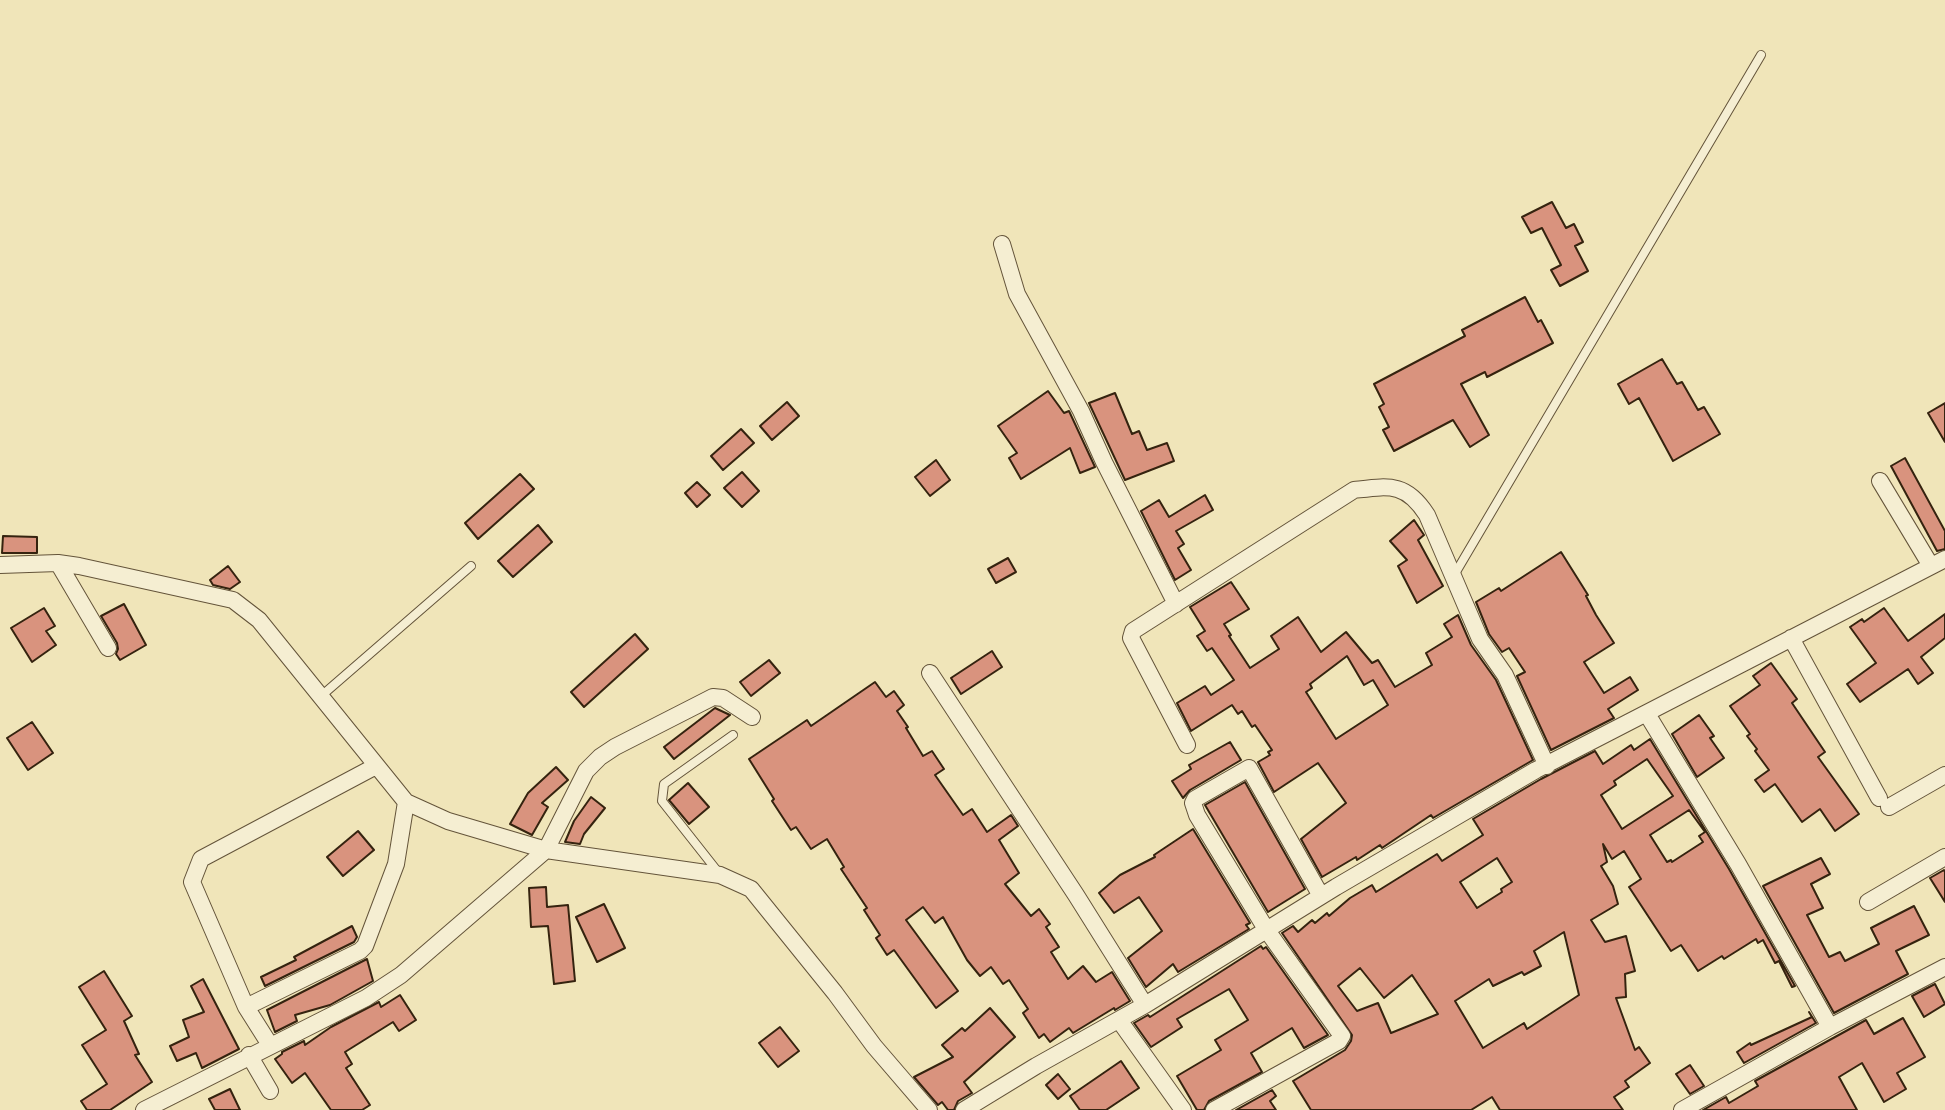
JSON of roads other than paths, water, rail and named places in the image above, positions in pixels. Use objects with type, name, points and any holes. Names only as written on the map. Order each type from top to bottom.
[{"type":"street","points":[[1002,244],[1017,294],[1081,411],[1176,604]]},
{"type":"street","points":[[964,1110],[1145,1005],[1321,896],[1547,766],[1938,563],[1880,481]]},
{"type":"street","points":[[1187,745],[1131,638],[1133,631],[1354,490],[1388,486],[1415,497],[1427,514],[1480,639],[1505,675],[1547,766]]},
{"type":"street","points":[[58,563],[108,648]]},
{"type":"street","points":[[0,565],[58,563],[233,600],[259,620],[406,802],[448,821],[546,850],[720,874],[751,889],[874,1046],[929,1110]]},
{"type":"street","points":[[1791,638],[1884,803],[1945,775]]},
{"type":"street","points":[[930,673],[1145,1005]]},
{"type":"street","points":[[144,1110],[366,998],[401,975],[546,850],[586,771],[615,747],[702,700],[713,697],[723,698],[752,717]]},
{"type":"street","points":[[1647,714],[1738,864],[1830,1027]]},
{"type":"street","points":[[270,1045],[246,1007],[192,882],[201,859],[376,766]]},
{"type":"street","points":[[1214,1110],[1339,1041],[1342,1036],[1266,929],[1197,815],[1193,803],[1200,795],[1249,768],[1321,896]]},
{"type":"street","points":[[246,1007],[360,951],[365,946],[396,864],[406,802]]},
{"type":"street","points":[[1868,902],[1945,857]]},
{"type":"street","points":[[1682,1110],[1830,1027],[1945,967]]},
{"type":"street","points":[[1119,1020],[1183,1110]]},
{"type":"street","points":[[249,1055],[270,1091]]},
{"type":"lane","points":[[1453,577],[1760,55]]},
{"type":"lane","points":[[320,697],[471,566]]},
{"type":"lane","points":[[720,874],[662,801],[661,796],[664,784],[733,735]]}]
